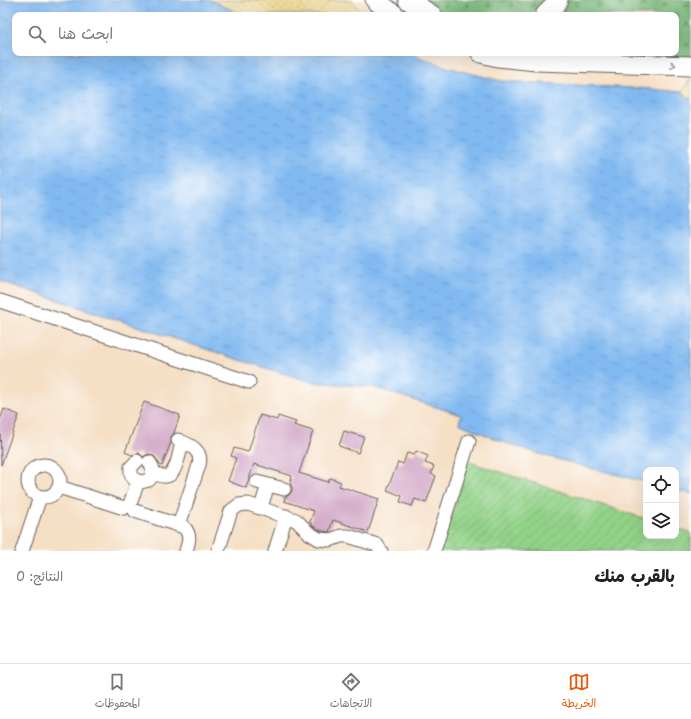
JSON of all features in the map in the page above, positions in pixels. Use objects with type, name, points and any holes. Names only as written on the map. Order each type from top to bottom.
[{"type":"highway","points":[[375,0],[391,12]]},
{"type":"highway","points":[[408,0],[427,12]]},
{"type":"highway","points":[[548,12],[558,0]]},
{"type":"highway","points":[[494,56],[536,61],[691,66]]},
{"type":"lane","points":[[0,301],[249,382]]},
{"type":"lane","points":[[146,465],[149,480],[146,482],[138,481],[132,475],[131,471],[133,463],[146,465],[166,476],[171,475],[174,470],[180,441],[197,451],[200,461],[179,524]]},
{"type":"lane","points":[[434,551],[469,441]]},
{"type":"lane","points":[[40,465],[47,465],[54,468],[58,473],[60,480],[59,487],[48,497],[40,497],[33,493],[29,488],[27,481],[29,474],[33,468],[40,465]]},
{"type":"lane","points":[[130,508],[138,481]]},
{"type":"lane","points":[[261,507],[263,484],[284,489]]},
{"type":"lane","points":[[59,487],[179,524],[187,531],[189,536],[190,541],[186,551]]},
{"type":"lane","points":[[22,551],[40,497]]},
{"type":"lane","points":[[218,551],[229,516],[235,508],[244,504],[261,507],[286,516],[298,522],[309,533],[319,539],[330,540],[344,536],[355,545],[377,545],[381,551]]},
{"type":"lane","points":[[275,551],[286,516]]},
{"type":"green space","points":[[413,0],[546,0],[545,4],[534,12],[436,12],[418,4]]},
{"type":"green space","points":[[564,0],[691,0],[691,57],[653,56],[679,56],[679,12],[557,12]]},
{"type":"green space","points":[[469,462],[643,518],[643,539],[679,539],[679,529],[691,533],[691,551],[440,551]]},
{"type":"sand","points":[[210,0],[351,0],[361,12],[236,12]]},
{"type":"sand","points":[[691,78],[691,100],[682,92]]},
{"type":"water","points":[[0,0],[210,0],[236,12],[12,12],[12,56],[418,56],[450,68],[501,81],[682,92],[691,100],[691,494],[679,491],[679,467],[643,467],[643,481],[575,464],[504,442],[459,423],[461,415],[373,387],[312,382],[227,356],[0,281]]},
{"type":"building","points":[[144,402],[180,415],[162,466],[152,455],[148,454],[143,457],[139,453],[132,455],[125,452]]},
{"type":"building","points":[[4,409],[19,415],[1,465],[0,420]]},
{"type":"building","points":[[260,415],[277,420],[278,416],[296,422],[294,425],[313,431],[299,473],[328,482],[330,478],[341,482],[339,486],[379,499],[368,532],[333,520],[329,532],[322,531],[314,527],[310,522],[314,511],[284,501],[285,497],[292,491],[290,483],[292,476],[254,464],[246,488],[228,481],[236,458],[231,456],[234,448],[248,452]]},
{"type":"building","points":[[344,431],[364,437],[358,453],[339,446]]},
{"type":"building","points":[[416,451],[428,456],[425,463],[434,466],[431,474],[436,476],[426,503],[415,499],[412,506],[400,502],[402,496],[387,490],[398,462],[403,464],[407,453],[414,455]]}]
